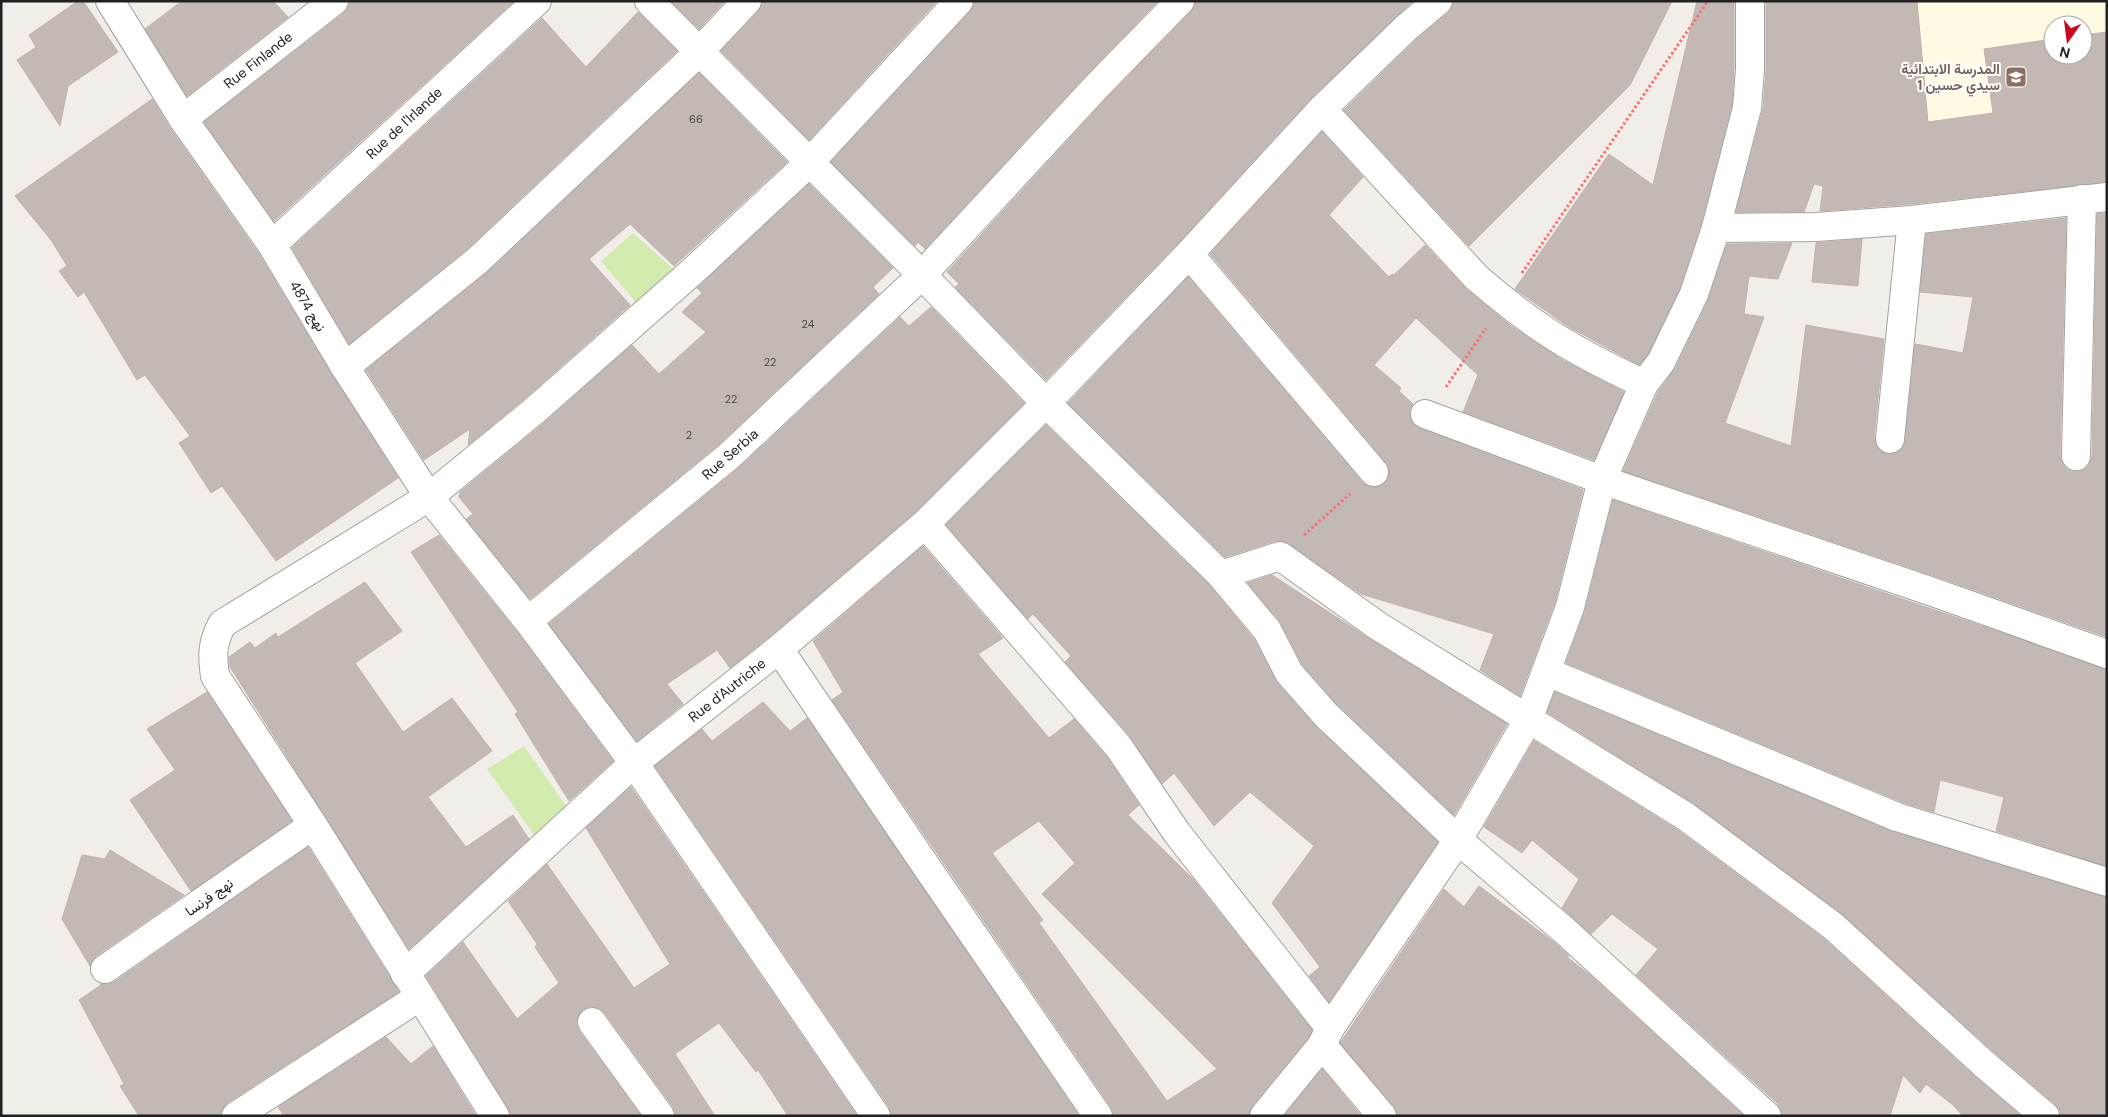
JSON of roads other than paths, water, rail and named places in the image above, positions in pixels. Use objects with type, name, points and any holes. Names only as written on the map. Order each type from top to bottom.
[{"type":"street","name":"نهج 4874","points":[[110,1],[183,119],[272,245],[345,367],[429,497],[528,621],[634,763],[876,1116]]},
{"type":"street","name":"Rue Finlande","points":[[183,119],[334,1]]},
{"type":"street","name":"Rue de l'Irlande","points":[[272,245],[537,1]]},
{"type":"street","points":[[649,1],[922,275],[1046,403],[1221,575],[1267,630],[1289,672],[1326,716],[1458,840],[1565,931],[1766,1116]]},
{"type":"street","points":[[345,367],[477,261],[699,52],[747,1]]},
{"type":"street","points":[[495,1116],[313,825],[215,676],[212,657],[214,639],[222,624],[429,497],[576,376],[809,163],[959,1]]},
{"type":"street","name":"Rue Serbia","points":[[528,621],[729,456],[922,275],[1097,86],[1180,1]]},
{"type":"street","name":"Rue d'Autriche","points":[[405,974],[634,763],[779,649],[925,524],[1046,403],[1189,254],[1322,109],[1407,27],[1438,1]]},
{"type":"street","points":[[1264,1116],[1326,1036],[1458,840],[1528,720],[1570,607],[1602,480],[1644,384],[1661,362],[1694,294],[1716,228],[1746,108],[1750,69],[1750,1]]},
{"type":"street","points":[[1322,109],[1476,277],[1550,334],[1600,363],[1644,384]]},
{"type":"street","points":[[1716,228],[1816,228],[1912,220],[2095,198],[2076,456]]},
{"type":"street","points":[[1890,439],[1912,220]]},
{"type":"street","points":[[1189,254],[1374,472]]},
{"type":"street","points":[[1425,414],[1602,480],[1933,592],[2107,654]]},
{"type":"street","points":[[925,524],[1118,746],[1177,833],[1326,1036],[1382,1116]]},
{"type":"street","points":[[1221,575],[1280,556],[1378,626],[1685,816],[1833,926],[1984,1064],[2045,1116]]},
{"type":"street","points":[[779,649],[924,864],[1098,1116]]},
{"type":"street","points":[[1547,672],[1897,817],[2107,882]]},
{"type":"street","name":"نهج فرنسا","points":[[104,969],[313,825]]},
{"type":"street","points":[[236,1116],[419,997]]},
{"type":"street","points":[[592,1022],[660,1116]]},
{"type":"place","name":"المدرسة الابتدائية سيدي حسين 1","points":[[2016,77]]}]
